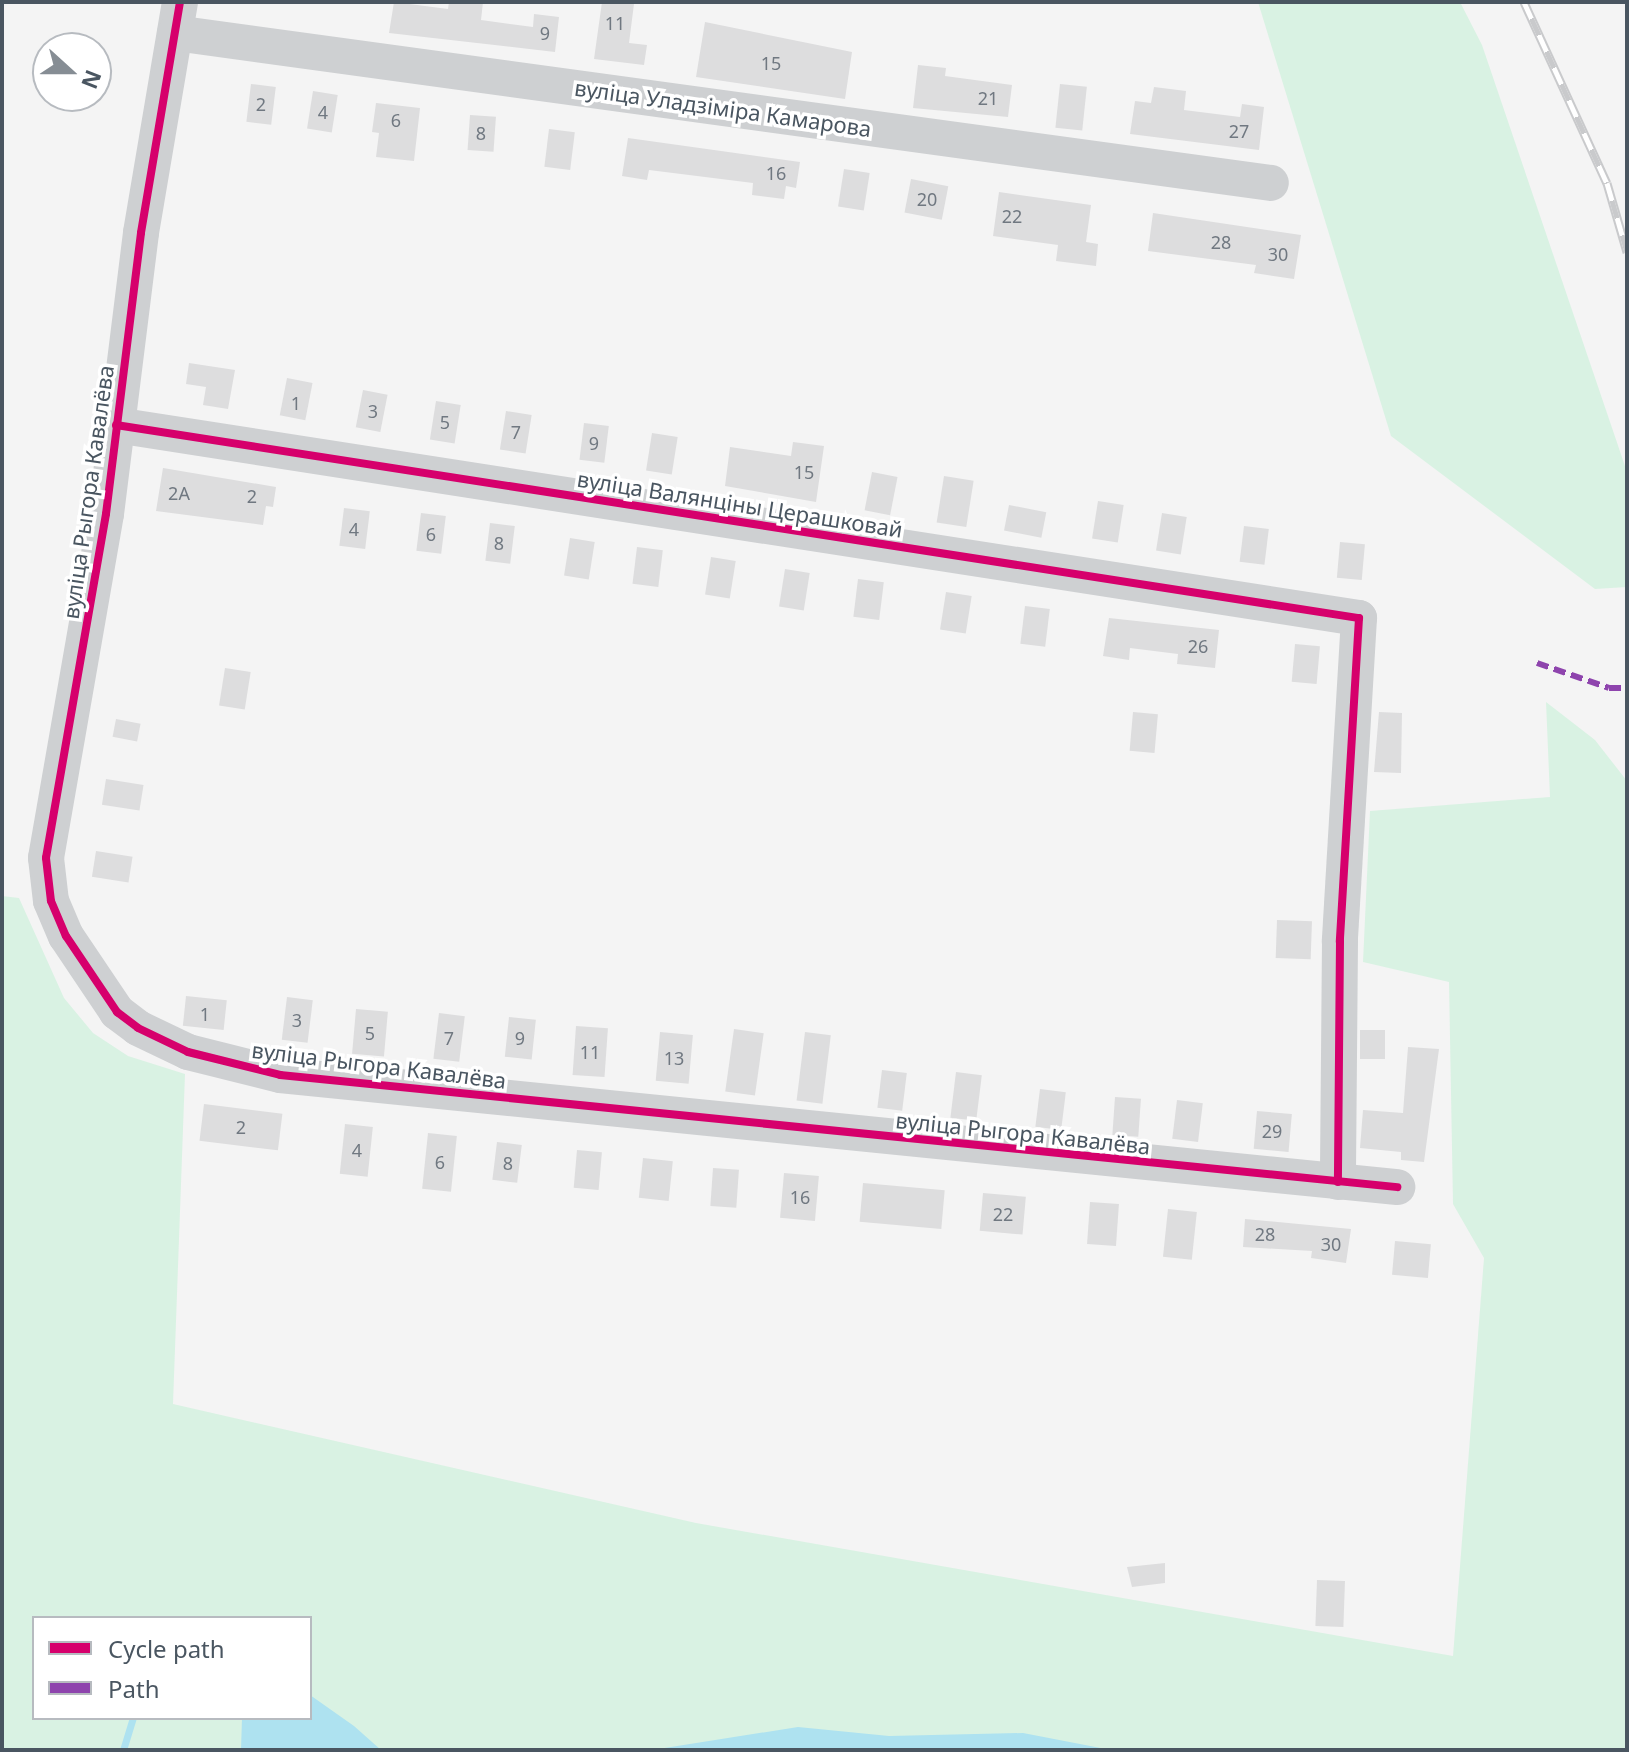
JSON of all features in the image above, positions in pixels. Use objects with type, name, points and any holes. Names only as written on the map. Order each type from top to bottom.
[{"type":"street","name":"вуліца Уладзіміра Камарова","points":[[177,18],[1271,183]]},
{"type":"street","name":"вуліца Рыгора Кавалёва","points":[[177,18],[116,425],[106,514],[46,858],[51,901],[66,936],[101,994],[138,1028],[215,1060],[337,1083],[1397,1187]]},
{"type":"street","name":"вуліца Валянціны Церашковай","points":[[116,425],[1359,618],[1340,941],[1338,1182]]},
{"type":"green space","points":[[1258,2],[1460,2],[1482,45],[1627,472],[1627,587],[1595,589],[1391,436]]},
{"type":"green space","points":[[1546,702],[1595,740],[1627,781],[1627,1750],[2,1750],[2,896],[19,898],[64,998],[93,1033],[128,1056],[185,1074],[173,1404],[696,1523],[1453,1656],[1484,1258],[1453,1204],[1449,982],[1363,962],[1370,811],[1550,797]]},
{"type":"water","points":[[312,1696],[381,1750],[241,1750],[242,1720],[312,1720]]},
{"type":"water","points":[[798,1727],[889,1736],[1023,1733],[1111,1750],[652,1750]]},
{"type":"building","points":[[394,2],[448,9],[449,2],[483,2],[481,20],[533,27],[534,14],[559,17],[555,52],[389,33]]},
{"type":"building","points":[[602,2],[634,4],[629,43],[647,45],[644,65],[594,59]]},
{"type":"building","points":[[705,22],[852,52],[845,99],[696,77]]},
{"type":"building","points":[[918,65],[946,68],[945,76],[1012,85],[1008,117],[913,108]]},
{"type":"building","points":[[251,84],[276,87],[271,125],[246,122]]},
{"type":"building","points":[[1060,84],[1087,87],[1082,131],[1055,128]]},
{"type":"building","points":[[1154,87],[1186,91],[1184,110],[1240,117],[1242,104],[1264,107],[1259,150],[1130,134],[1135,101],[1151,103]]},
{"type":"building","points":[[313,91],[338,95],[332,132],[307,129]]},
{"type":"building","points":[[376,103],[420,108],[414,161],[376,157],[379,133],[372,132]]},
{"type":"building","points":[[470,115],[496,117],[493,152],[468,150]]},
{"type":"building","points":[[549,129],[575,132],[570,170],[544,167]]},
{"type":"building","points":[[628,138],[800,162],[796,188],[786,186],[784,199],[752,195],[753,183],[649,170],[647,180],[622,176]]},
{"type":"building","points":[[844,169],[870,173],[864,211],[838,207]]},
{"type":"building","points":[[911,179],[948,186],[942,220],[905,212]]},
{"type":"building","points":[[999,192],[1091,205],[1086,242],[1098,244],[1096,266],[1056,261],[1058,245],[993,236]]},
{"type":"building","points":[[1153,213],[1301,235],[1294,279],[1254,273],[1256,265],[1148,251]]},
{"type":"building","points":[[189,363],[235,370],[228,409],[203,405],[206,387],[186,384]]},
{"type":"building","points":[[287,378],[313,383],[305,420],[280,415]]},
{"type":"building","points":[[363,390],[388,395],[380,432],[356,427]]},
{"type":"building","points":[[436,401],[461,405],[455,443],[430,440]]},
{"type":"building","points":[[506,411],[532,415],[526,454],[500,450]]},
{"type":"building","points":[[584,423],[609,426],[604,463],[579,460]]},
{"type":"building","points":[[652,433],[678,437],[672,475],[646,471]]},
{"type":"building","points":[[793,442],[824,446],[816,502],[725,486],[730,447],[791,456]]},
{"type":"building","points":[[163,468],[276,487],[273,507],[266,506],[263,525],[156,511]]},
{"type":"building","points":[[872,472],[898,477],[890,515],[865,510]]},
{"type":"building","points":[[944,476],[974,481],[966,527],[937,522]]},
{"type":"building","points":[[1098,501],[1124,505],[1118,543],[1092,539]]},
{"type":"building","points":[[1009,505],[1046,512],[1041,538],[1004,531]]},
{"type":"building","points":[[344,508],[370,511],[365,549],[339,546]]},
{"type":"building","points":[[421,513],[446,516],[441,554],[416,551]]},
{"type":"building","points":[[1162,513],[1187,517],[1181,554],[1156,551]]},
{"type":"building","points":[[490,523],[515,526],[510,564],[485,561]]},
{"type":"building","points":[[1244,526],[1269,529],[1264,565],[1240,562]]},
{"type":"building","points":[[570,538],[595,542],[589,579],[564,576]]},
{"type":"building","points":[[1340,542],[1365,544],[1362,580],[1337,578]]},
{"type":"building","points":[[637,547],[663,550],[658,587],[632,584]]},
{"type":"building","points":[[711,557],[736,561],[730,598],[705,595]]},
{"type":"building","points":[[785,569],[810,573],[804,610],[779,607]]},
{"type":"building","points":[[858,579],[884,582],[879,620],[853,617]]},
{"type":"building","points":[[946,592],[972,596],[966,634],[940,630]]},
{"type":"building","points":[[1025,606],[1050,609],[1045,647],[1020,644]]},
{"type":"building","points":[[1109,618],[1219,630],[1215,668],[1177,664],[1178,654],[1130,648],[1129,660],[1103,656]]},
{"type":"building","points":[[1295,644],[1320,646],[1317,684],[1292,682]]},
{"type":"building","points":[[225,668],[251,672],[245,710],[219,706]]},
{"type":"building","points":[[1133,712],[1158,714],[1155,753],[1130,751]]},
{"type":"building","points":[[1379,712],[1402,713],[1401,773],[1374,772]]},
{"type":"building","points":[[116,719],[141,724],[137,741],[113,737]]},
{"type":"building","points":[[106,779],[144,785],[139,811],[102,805]]},
{"type":"building","points":[[96,851],[133,857],[128,882],[92,877]]},
{"type":"building","points":[[1277,920],[1312,921],[1311,959],[1276,958]]},
{"type":"building","points":[[186,996],[227,1000],[224,1030],[183,1026]]},
{"type":"building","points":[[287,997],[313,1000],[308,1043],[282,1040]]},
{"type":"building","points":[[356,1009],[388,1012],[384,1057],[352,1054]]},
{"type":"building","points":[[439,1013],[465,1016],[459,1062],[433,1059]]},
{"type":"building","points":[[509,1017],[536,1020],[532,1060],[505,1057]]},
{"type":"building","points":[[576,1026],[608,1028],[605,1077],[573,1075]]},
{"type":"building","points":[[734,1029],[764,1033],[755,1096],[725,1091]]},
{"type":"building","points":[[1360,1030],[1385,1030],[1385,1059],[1360,1059]]},
{"type":"building","points":[[660,1032],[693,1035],[689,1084],[656,1081]]},
{"type":"building","points":[[805,1032],[831,1035],[822,1104],[797,1100]]},
{"type":"building","points":[[1408,1047],[1439,1049],[1424,1162],[1401,1160],[1401,1152],[1360,1148],[1363,1110],[1403,1113]]},
{"type":"building","points":[[882,1070],[907,1073],[902,1111],[877,1108]]},
{"type":"building","points":[[956,1072],[982,1075],[976,1121],[950,1118]]},
{"type":"building","points":[[1040,1089],[1066,1092],[1061,1130],[1035,1127]]},
{"type":"building","points":[[1115,1097],[1141,1099],[1138,1137],[1112,1135]]},
{"type":"building","points":[[1177,1100],[1203,1103],[1198,1142],[1172,1139]]},
{"type":"building","points":[[204,1104],[282,1114],[278,1150],[199,1141]]},
{"type":"building","points":[[1257,1111],[1292,1114],[1289,1152],[1254,1149]]},
{"type":"building","points":[[345,1124],[373,1127],[368,1177],[340,1174]]},
{"type":"building","points":[[428,1133],[457,1136],[451,1192],[422,1189]]},
{"type":"building","points":[[497,1142],[522,1145],[517,1183],[492,1180]]},
{"type":"building","points":[[577,1150],[602,1152],[599,1190],[574,1188]]},
{"type":"building","points":[[643,1158],[673,1161],[669,1201],[639,1198]]},
{"type":"building","points":[[713,1168],[739,1170],[736,1208],[710,1206]]},
{"type":"building","points":[[784,1173],[819,1176],[815,1221],[780,1218]]},
{"type":"building","points":[[863,1183],[945,1190],[941,1229],[860,1222]]},
{"type":"building","points":[[983,1193],[1026,1197],[1023,1235],[980,1231]]},
{"type":"building","points":[[1090,1202],[1119,1204],[1116,1246],[1087,1244]]},
{"type":"building","points":[[1168,1209],[1197,1212],[1192,1260],[1163,1257]]},
{"type":"building","points":[[1245,1219],[1351,1229],[1346,1263],[1311,1258],[1312,1251],[1243,1247]]},
{"type":"building","points":[[1395,1241],[1431,1244],[1428,1278],[1392,1275]]},
{"type":"building","points":[[1165,1563],[1165,1583],[1132,1587],[1127,1567]]},
{"type":"building","points":[[1317,1580],[1345,1581],[1343,1627],[1315,1626]]},
{"type":"waterway","points":[[123,1750],[132,1720]]},
{"type":"railway","points":[[1524,2],[1607,183],[1627,252]]},
{"type":"marked path","points":[[1537,663],[1609,688],[1627,688]]},
{"type":"cycle path","points":[[180,2],[141,233],[106,514],[46,858],[51,901],[66,936],[117,1012],[138,1028],[188,1052],[280,1075],[1397,1187]]},
{"type":"cycle path","points":[[116,425],[1359,618],[1340,941],[1338,1182]]}]
